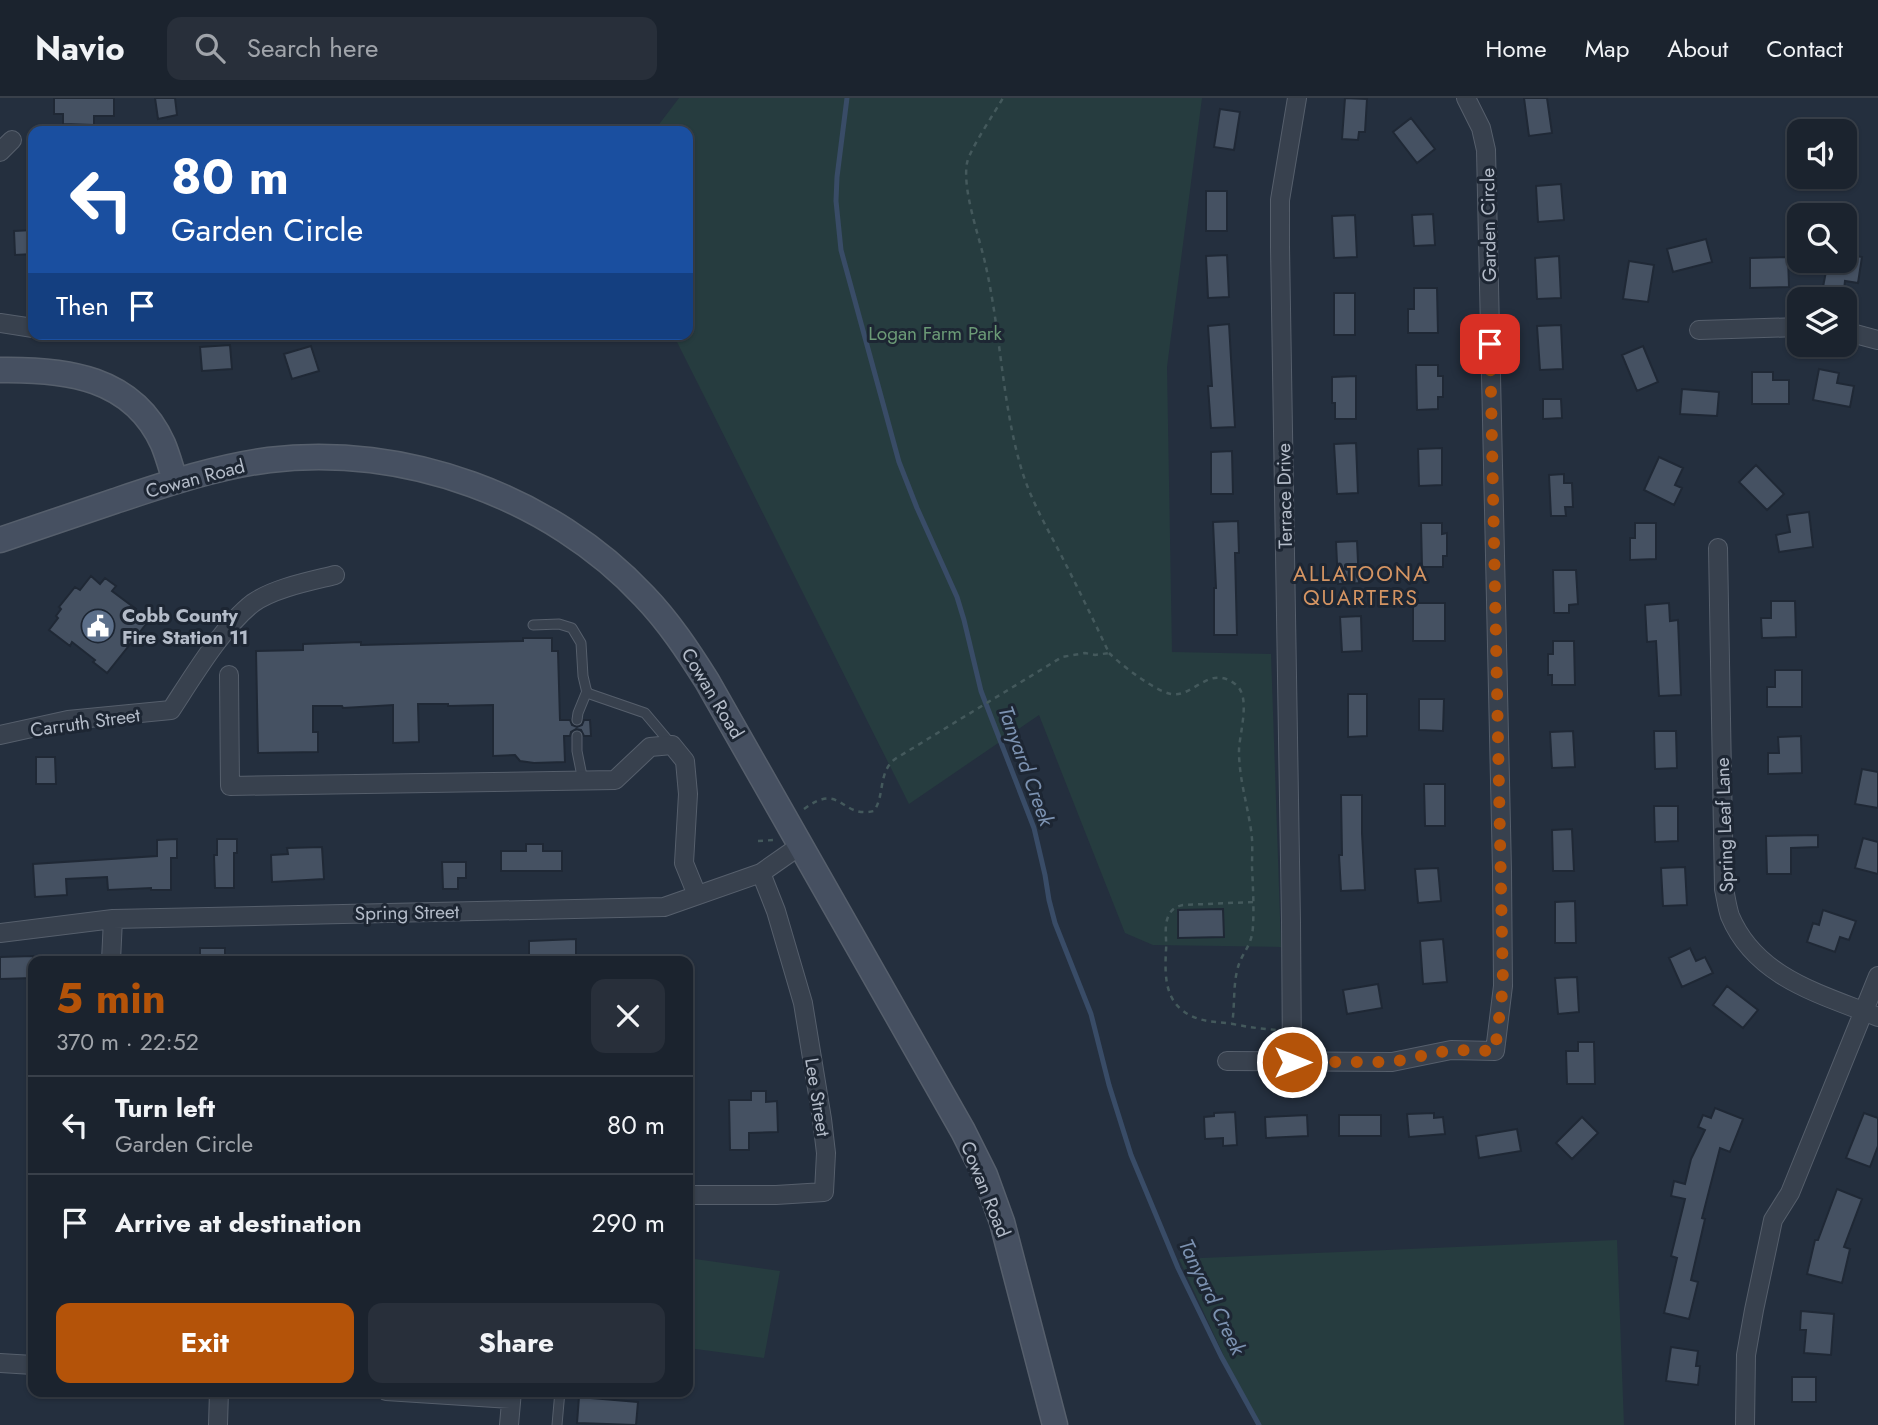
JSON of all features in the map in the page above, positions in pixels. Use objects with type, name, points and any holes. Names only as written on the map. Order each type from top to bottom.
[{"type":"main road","points":[[0,370],[33,370],[70,375],[103,384],[122,394],[138,407],[159,435],[175,481]]},
{"type":"main road","name":"Cowan Road","points":[[0,540],[175,481],[223,468],[270,460],[350,458],[454,478],[489,491],[521,505],[565,531],[604,560],[643,595],[669,625],[707,681],[963,1131],[985,1175],[1002,1222],[1055,1425]]},
{"type":"street","name":"Terrace Drive","points":[[1292,1062],[1280,200],[1297,98]]},
{"type":"street","name":"Garden Circle","points":[[1227,1061],[1392,1062],[1451,1050],[1495,1051],[1503,986],[1502,871],[1486,150],[1480,128],[1466,98]]},
{"type":"street","points":[[0,323],[28,327]]},
{"type":"street","points":[[1699,330],[1787,327]]},
{"type":"street","points":[[1857,334],[1878,340]]},
{"type":"street","name":"Spring Leaf Lane","points":[[1718,548],[1724,889],[1729,913],[1739,935],[1754,954],[1780,974],[1870,1014]]},
{"type":"street","name":"Carruth Street","points":[[0,735],[68,720],[171,710],[231,625],[254,602],[286,588],[335,575]]},
{"type":"street","points":[[229,675],[230,786],[615,780],[650,747],[672,745],[685,761],[688,794],[684,863],[697,895]]},
{"type":"street","name":"Spring Street","points":[[0,933],[113,919],[664,907],[761,873],[797,838]]},
{"type":"street","name":"Lee Street","points":[[693,1195],[824,1192],[826,1153],[803,1003],[776,911],[761,873]]},
{"type":"street","points":[[111,956],[113,919]]},
{"type":"street","points":[[1745,1425],[1746,1355],[1773,1220],[1790,1193],[1870,1014],[1878,976]]},
{"type":"street","points":[[0,1363],[28,1365]]},
{"type":"street","points":[[218,1425],[219,1397]]},
{"type":"street","points":[[509,1425],[511,1397]]},
{"type":"lane","points":[[533,625],[559,624],[572,628],[581,643],[587,693],[645,713],[672,745]]},
{"type":"lane","points":[[577,720],[587,691]]},
{"type":"lane","points":[[577,736],[583,780]]},
{"type":"lane","points":[[557,1425],[559,1397]]},
{"type":"path","points":[[1003,98],[968,159],[966,174],[986,267],[1011,423],[1022,473],[1038,514],[1109,653],[1118,662],[1163,691],[1173,694],[1218,677],[1241,689],[1243,721],[1239,747],[1240,778],[1251,831],[1252,940],[1241,958],[1237,972],[1232,1024]]},
{"type":"path","points":[[758,841],[797,838],[802,824],[797,814],[819,799],[829,797],[852,810],[865,813],[874,811],[880,802],[886,768],[907,751],[1062,657],[1109,653]]},
{"type":"path","points":[[1253,902],[1176,906],[1170,912],[1165,930],[1165,972],[1171,997],[1179,1009],[1189,1016],[1211,1023],[1292,1030]]},
{"type":"green space","name":"Logan Farm Park","points":[[679,98],[1202,98],[1167,367],[1172,652],[1271,654],[1281,947],[1153,945],[1125,933],[1039,715],[909,804],[676,340],[693,340],[693,126],[658,126]]},
{"type":"green space","points":[[1617,1240],[1624,1425],[1256,1425],[1179,1259]]},
{"type":"green space","points":[[693,1259],[780,1271],[764,1358],[693,1349]]},
{"type":"building","points":[[54,98],[114,98],[114,116],[94,116],[94,125],[63,124],[63,114],[54,114]]},
{"type":"building","points":[[155,98],[175,98],[177,115],[158,119]]},
{"type":"building","points":[[1345,98],[1367,99],[1365,132],[1359,132],[1358,140],[1342,139]]},
{"type":"building","points":[[1524,98],[1547,98],[1552,133],[1529,136]]},
{"type":"building","points":[[1220,109],[1240,112],[1234,150],[1214,147]]},
{"type":"building","points":[[1411,118],[1435,149],[1417,163],[1393,132]]},
{"type":"building","points":[[1561,184],[1564,220],[1538,222],[1536,186]]},
{"type":"building","points":[[1206,191],[1227,191],[1227,231],[1206,231]]},
{"type":"building","points":[[1433,214],[1435,245],[1414,246],[1412,215]]},
{"type":"building","points":[[1355,215],[1357,257],[1334,258],[1332,216]]},
{"type":"building","points":[[28,230],[28,254],[15,255],[14,231]]},
{"type":"building","points":[[1706,239],[1712,262],[1673,272],[1667,249]]},
{"type":"building","points":[[1227,255],[1229,297],[1208,298],[1206,256]]},
{"type":"building","points":[[1559,256],[1561,298],[1537,299],[1535,258]]},
{"type":"building","points":[[1857,256],[1862,257],[1858,283],[1845,281],[1844,287],[1823,287],[1826,273],[1857,273]]},
{"type":"building","points":[[1787,257],[1789,287],[1750,288],[1750,258]]},
{"type":"building","points":[[1629,261],[1654,265],[1648,302],[1623,299]]},
{"type":"building","points":[[1414,288],[1437,288],[1438,333],[1408,333],[1408,309],[1414,309]]},
{"type":"building","points":[[1334,293],[1355,293],[1355,335],[1334,335]]},
{"type":"building","points":[[1229,324],[1235,427],[1211,428],[1208,386],[1212,386],[1208,326]]},
{"type":"building","points":[[1561,325],[1563,369],[1540,370],[1537,326]]},
{"type":"building","points":[[230,345],[232,369],[202,371],[200,347]]},
{"type":"building","points":[[311,346],[319,371],[292,379],[284,354]]},
{"type":"building","points":[[1643,346],[1658,382],[1637,391],[1622,355]]},
{"type":"building","points":[[1416,365],[1438,365],[1438,376],[1443,376],[1443,397],[1438,397],[1438,409],[1417,410]]},
{"type":"building","points":[[1819,369],[1839,373],[1837,383],[1854,386],[1850,407],[1813,400]]},
{"type":"building","points":[[1752,372],[1773,372],[1773,380],[1789,380],[1789,404],[1752,404]]},
{"type":"building","points":[[1356,376],[1356,419],[1335,419],[1332,377]]},
{"type":"building","points":[[1682,389],[1719,392],[1717,416],[1680,414]]},
{"type":"building","points":[[1543,399],[1561,399],[1562,418],[1543,419]]},
{"type":"building","points":[[1356,443],[1358,493],[1337,494],[1334,444]]},
{"type":"building","points":[[1442,448],[1442,485],[1419,486],[1418,449]]},
{"type":"building","points":[[1232,451],[1233,494],[1211,494],[1211,452]]},
{"type":"building","points":[[1659,457],[1683,468],[1675,485],[1682,488],[1674,505],[1644,490]]},
{"type":"building","points":[[1756,465],[1784,494],[1767,510],[1739,482]]},
{"type":"building","points":[[1564,474],[1564,483],[1572,483],[1573,507],[1565,507],[1566,516],[1551,516],[1549,475]]},
{"type":"building","points":[[1809,512],[1813,547],[1779,552],[1776,535],[1790,532],[1787,515]]},
{"type":"building","points":[[1238,521],[1239,553],[1235,553],[1237,635],[1214,635],[1216,588],[1213,522]]},
{"type":"building","points":[[1421,523],[1442,523],[1442,534],[1447,533],[1447,556],[1443,556],[1443,567],[1422,567]]},
{"type":"building","points":[[1635,523],[1656,523],[1656,559],[1630,560],[1630,538],[1635,538]]},
{"type":"building","points":[[1357,541],[1359,583],[1338,584],[1336,542]]},
{"type":"building","points":[[1553,570],[1576,570],[1578,604],[1569,605],[1569,613],[1554,613]]},
{"type":"building","name":"Cobb County Fire Station 11","points":[[91,576],[100,584],[105,578],[116,586],[112,591],[136,609],[134,612],[147,623],[107,673],[72,642],[70,646],[49,630],[58,618],[56,616],[61,609],[59,607],[75,587],[80,590]]},
{"type":"building","points":[[1771,601],[1795,601],[1796,637],[1762,638],[1761,618],[1771,618]]},
{"type":"building","points":[[1413,603],[1445,603],[1445,641],[1413,641]]},
{"type":"building","points":[[1669,603],[1670,621],[1678,620],[1681,695],[1659,696],[1656,641],[1647,642],[1645,605]]},
{"type":"building","points":[[1361,616],[1362,651],[1342,652],[1340,617]]},
{"type":"building","points":[[523,638],[552,638],[552,651],[558,651],[560,720],[570,720],[572,725],[577,727],[582,725],[584,720],[590,720],[591,736],[584,736],[581,730],[576,729],[570,736],[564,736],[565,762],[534,763],[520,761],[515,755],[493,756],[493,705],[418,704],[419,742],[393,743],[393,705],[343,708],[313,706],[313,732],[318,732],[318,752],[258,753],[256,651],[303,650],[303,644],[523,641]]},
{"type":"building","points":[[1553,641],[1574,641],[1575,685],[1552,685],[1552,675],[1548,675],[1548,654],[1553,654]]},
{"type":"building","points":[[1775,670],[1802,670],[1802,707],[1767,707],[1767,687],[1775,687]]},
{"type":"building","points":[[1348,694],[1367,694],[1367,736],[1348,737]]},
{"type":"building","points":[[1419,699],[1444,699],[1443,731],[1419,730]]},
{"type":"building","points":[[1573,731],[1575,767],[1552,768],[1550,732]]},
{"type":"building","points":[[1654,731],[1676,731],[1677,768],[1655,769]]},
{"type":"building","points":[[1801,736],[1802,773],[1768,774],[1768,753],[1779,753],[1778,737]]},
{"type":"building","points":[[36,757],[55,757],[56,784],[36,784]]},
{"type":"building","points":[[1862,769],[1878,772],[1878,808],[1855,804]]},
{"type":"building","points":[[1424,784],[1445,784],[1445,826],[1425,826]]},
{"type":"building","points":[[1341,795],[1362,795],[1365,890],[1341,891]]},
{"type":"building","points":[[1654,806],[1678,806],[1678,841],[1655,842]]},
{"type":"building","points":[[1572,829],[1574,871],[1553,871],[1552,830]]},
{"type":"building","points":[[1818,835],[1818,847],[1791,848],[1791,874],[1767,874],[1766,836]]},
{"type":"building","points":[[1863,838],[1878,842],[1878,874],[1855,868]]},
{"type":"building","points":[[177,839],[177,858],[171,858],[171,890],[108,890],[107,877],[66,879],[67,895],[35,897],[33,864],[157,856],[157,840]]},
{"type":"building","points":[[217,839],[237,839],[237,853],[234,853],[234,888],[215,888],[214,855],[217,855]]},
{"type":"building","points":[[526,844],[543,844],[543,851],[562,851],[562,871],[501,871],[501,851],[526,851]]},
{"type":"building","points":[[322,847],[324,879],[272,882],[271,855],[288,854],[287,848]]},
{"type":"building","points":[[442,862],[466,862],[466,878],[458,878],[458,889],[443,889]]},
{"type":"building","points":[[1685,867],[1687,905],[1663,906],[1661,868]]},
{"type":"building","points":[[1438,868],[1441,901],[1418,903],[1415,869]]},
{"type":"building","points":[[1575,901],[1576,943],[1555,943],[1555,902]]},
{"type":"building","points":[[1223,909],[1224,937],[1178,938],[1178,910]]},
{"type":"building","points":[[1823,910],[1856,921],[1849,940],[1840,937],[1835,952],[1807,942],[1813,923],[1819,925]]},
{"type":"building","points":[[576,939],[576,956],[529,956],[529,941]]},
{"type":"building","points":[[1443,939],[1447,982],[1423,984],[1420,941]]},
{"type":"building","points":[[200,948],[225,948],[225,956],[200,956]]},
{"type":"building","points":[[1690,948],[1696,961],[1705,957],[1713,973],[1682,987],[1669,958]]},
{"type":"building","points":[[28,956],[28,978],[0,979],[0,957]]},
{"type":"building","points":[[1577,977],[1579,1012],[1558,1014],[1555,978]]},
{"type":"building","points":[[1378,984],[1382,1008],[1347,1014],[1343,990]]},
{"type":"building","points":[[1727,986],[1758,1010],[1743,1028],[1713,1005]]},
{"type":"building","points":[[1578,1042],[1594,1042],[1595,1084],[1567,1084],[1566,1051],[1578,1051]]},
{"type":"building","points":[[751,1091],[766,1091],[766,1102],[777,1101],[778,1132],[749,1133],[749,1150],[730,1150],[729,1100],[751,1100]]},
{"type":"building","points":[[1715,1108],[1743,1119],[1730,1152],[1720,1148],[1702,1218],[1705,1219],[1691,1280],[1698,1282],[1689,1319],[1664,1313],[1677,1258],[1671,1256],[1685,1199],[1671,1196],[1674,1181],[1685,1184],[1691,1159],[1705,1130],[1698,1127],[1703,1115],[1711,1118]]},
{"type":"building","points":[[1235,1112],[1237,1145],[1223,1146],[1223,1138],[1205,1139],[1204,1117],[1214,1116],[1214,1113]]},
{"type":"building","points":[[1434,1113],[1434,1118],[1443,1117],[1445,1134],[1409,1137],[1407,1114]]},
{"type":"building","points":[[1864,1113],[1878,1118],[1878,1146],[1870,1167],[1846,1158]]},
{"type":"building","points":[[1307,1115],[1308,1136],[1266,1138],[1265,1117]]},
{"type":"building","points":[[1339,1115],[1381,1115],[1381,1136],[1339,1136]]},
{"type":"building","points":[[1582,1117],[1598,1133],[1572,1159],[1556,1143]]},
{"type":"building","points":[[1517,1129],[1521,1151],[1479,1158],[1476,1136]]},
{"type":"building","points":[[1837,1189],[1862,1199],[1844,1247],[1850,1249],[1842,1283],[1807,1274],[1815,1240],[1818,1240]]},
{"type":"building","points":[[1801,1311],[1834,1314],[1831,1355],[1804,1353],[1806,1330],[1800,1330]]},
{"type":"building","points":[[1671,1347],[1698,1351],[1698,1385],[1666,1381]]},
{"type":"building","points":[[1792,1377],[1816,1377],[1816,1402],[1792,1402]]},
{"type":"building","points":[[579,1397],[638,1402],[636,1425],[577,1423]]},
{"type":"waterway","name":"Tanyard Creek","points":[[847,98],[836,201],[841,250],[899,462],[957,597],[981,691],[1034,828],[1055,923],[1091,1014],[1131,1155],[1178,1268],[1221,1356],[1259,1425]]},
{"type":"place","name":"Cobb County Fire Station 11","points":[[98,626]]},
{"type":"district","name":"ALLATOONA QUARTERS","points":[[1361,586]]},
{"type":"route","points":[[1292,1062],[1392,1062],[1451,1050],[1495,1051],[1503,986],[1490,344]]}]
